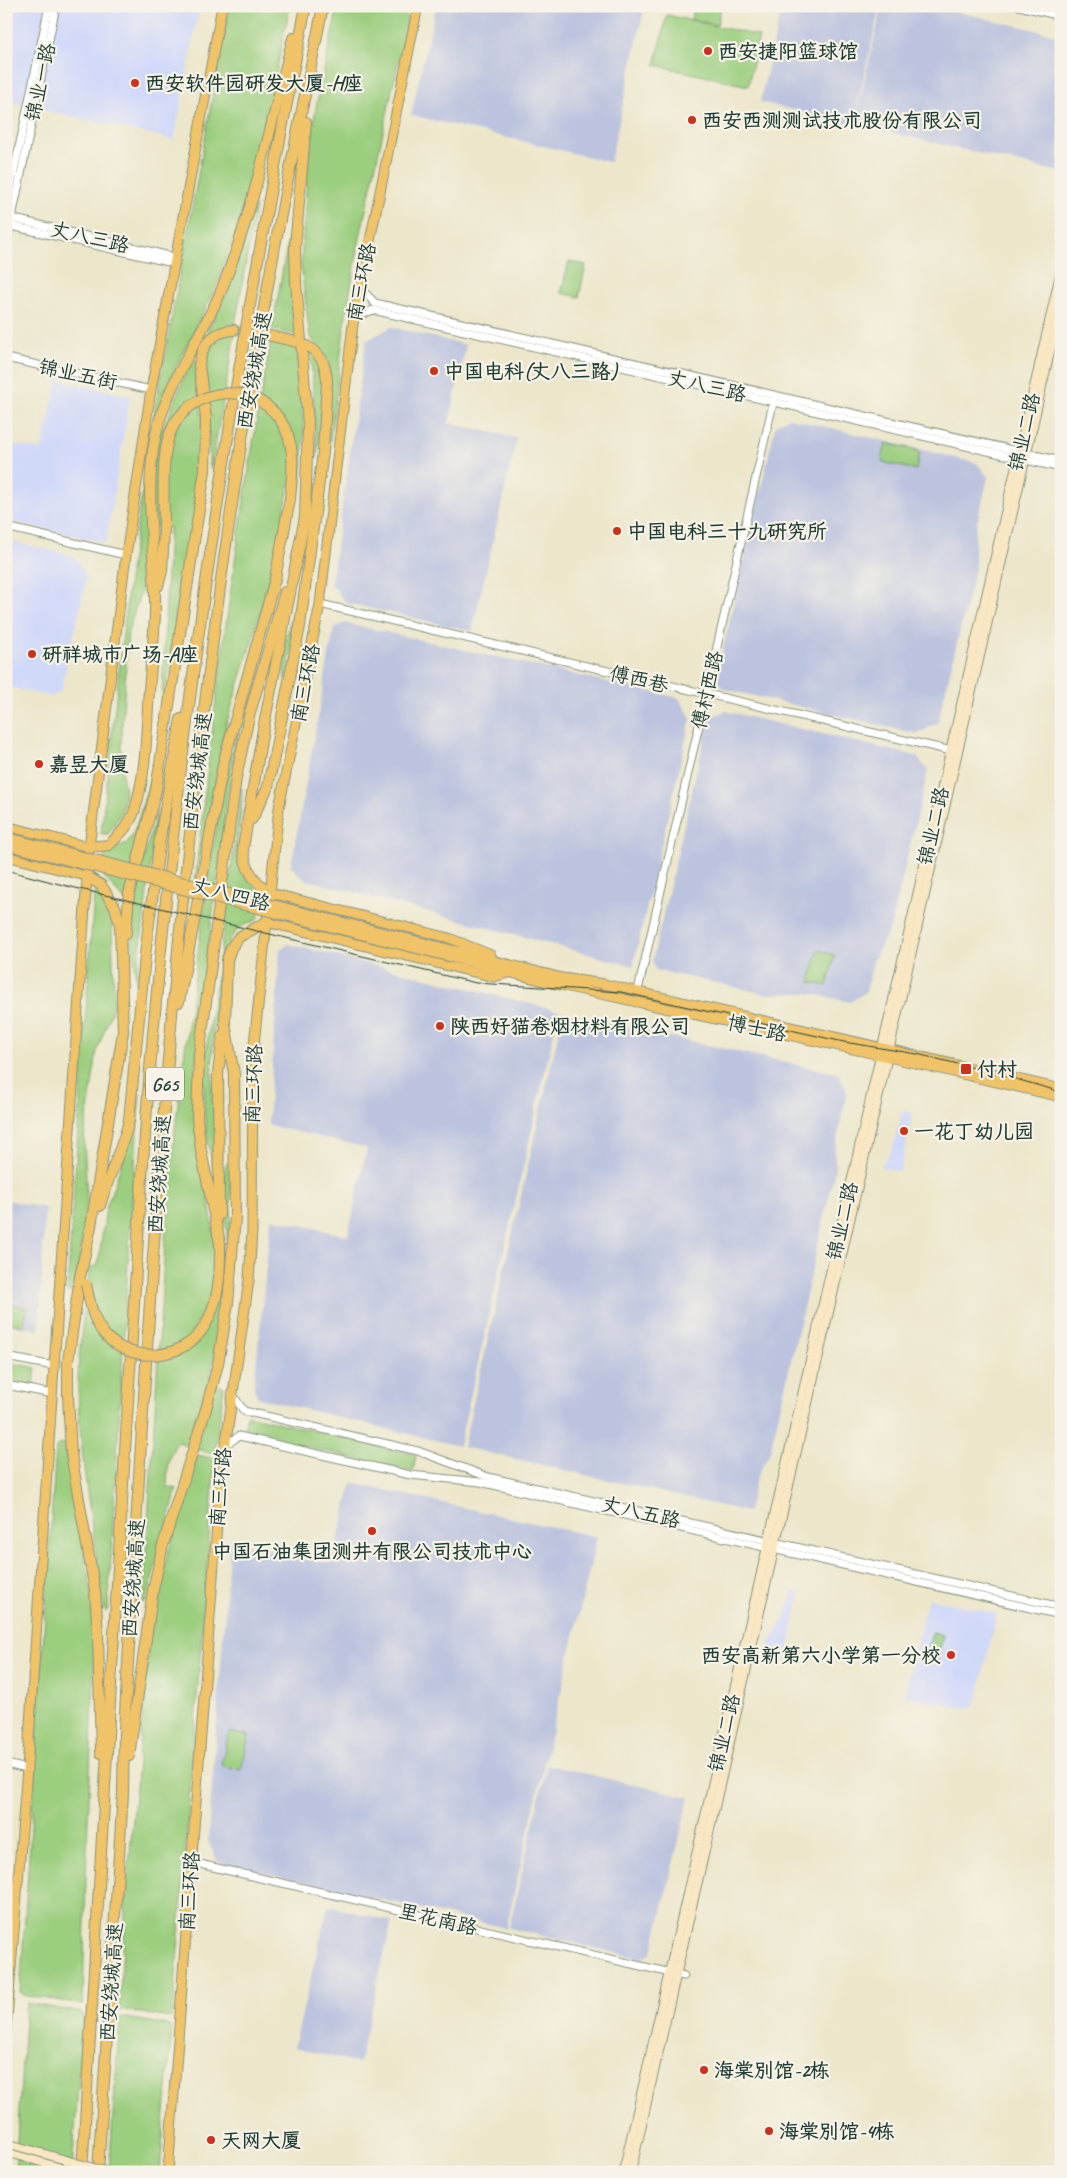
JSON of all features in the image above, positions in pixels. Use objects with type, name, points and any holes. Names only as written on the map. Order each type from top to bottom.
[{"type":"highway","points":[[89,847],[109,845],[126,829],[134,813],[144,772],[155,600],[150,501],[153,450],[161,415],[174,382],[220,292],[242,230],[257,182],[304,6]]},
{"type":"highway","name":"西安绕城高速","points":[[82,2172],[99,1897],[103,1794],[152,1045],[174,823],[201,607],[241,348],[304,6]]},
{"type":"highway","name":"西安绕城高速","points":[[98,2172],[123,1794],[124,1720],[166,1075],[190,828],[233,498],[275,247],[323,6]]},
{"type":"highway","points":[[271,892],[249,874],[244,861],[243,848],[262,735],[305,517],[307,475],[306,390],[296,283],[295,247],[299,186],[316,42]]},
{"type":"highway","points":[[103,1794],[95,1591],[71,1454],[68,1361],[123,1032],[126,923],[130,894],[156,790],[205,470],[207,436],[200,365],[201,356],[209,340],[222,331],[233,330]]},
{"type":"highway","points":[[245,833],[268,786],[300,626],[323,452],[327,380],[326,369],[315,351],[302,344],[270,336]]},
{"type":"highway","points":[[155,600],[162,571],[166,451],[170,434],[177,420],[190,407],[204,398],[222,392],[241,393],[260,401],[273,412],[285,427],[290,444],[292,470],[290,499],[275,579],[224,760],[166,1075]]},
{"type":"highway","points":[[220,1248],[201,1151],[197,1118],[199,1055],[236,778],[248,716],[293,561],[307,475]]},
{"type":"highway","points":[[201,607],[160,838],[146,946],[129,1120],[124,1143],[105,1188],[83,1280],[91,1310],[106,1336],[123,1348],[143,1355],[169,1353],[180,1348],[204,1329],[213,1310],[217,1293],[220,1248],[218,1073],[225,1023],[225,974],[231,948],[239,937],[266,922]]},
{"type":"highway","points":[[86,876],[101,885],[116,907],[118,915],[120,924],[123,1032]]},
{"type":"highway","points":[[123,1794],[153,1590],[163,1545],[206,1409],[224,1334],[233,1250],[234,1074],[225,1023]]},
{"type":"highway","points":[[88,1262],[91,1226]]},
{"type":"main road","points":[[6,2031],[27,1769],[89,847],[126,555],[151,390],[222,6]]},
{"type":"main road","name":"南三环路","points":[[168,2172],[224,1447],[249,1280],[252,1231],[252,1054],[279,808],[320,604],[347,362],[359,287],[418,6]]},
{"type":"main road","name":"锦业二路","points":[[631,2172],[771,1545],[1022,455],[1061,270]]},
{"type":"main road","name":"锦业二路","points":[[1022,455],[1061,304]]},
{"type":"main road","points":[[6,826],[89,847]]},
{"type":"main road","name":"丈八四路","points":[[6,837],[455,954]]},
{"type":"main road","name":"丈八四路","points":[[6,845],[455,954]]},
{"type":"main road","points":[[6,856],[86,876]]},
{"type":"main road","points":[[271,892],[449,938],[510,969]]},
{"type":"main road","points":[[266,922],[494,977],[510,969]]},
{"type":"main road","name":"博士路","points":[[455,954],[510,969],[604,984],[1061,1096]]},
{"type":"main road","name":"博士路","points":[[885,1052],[1061,1089]]},
{"type":"main road","name":"锦业二路","points":[[623,2172],[676,1974]]},
{"type":"main road","points":[[6,2143],[108,2172]]},
{"type":"main road","points":[[6,2152],[76,2172]]},
{"type":"street","name":"锦业一路","points":[[6,209],[49,6]]},
{"type":"street","name":"锦业一路","points":[[6,246],[9,222],[56,6]]},
{"type":"street","points":[[1019,6],[1061,16]]},
{"type":"street","points":[[1048,6],[1061,9]]},
{"type":"street","name":"丈八三路","points":[[9,222],[174,260]]},
{"type":"street","name":"丈八三路","points":[[359,287],[375,303],[774,398],[1022,455],[1061,461]]},
{"type":"street","name":"丈八三路","points":[[354,318],[372,310],[774,398]]},
{"type":"street","name":"锦业五街","points":[[6,358],[151,390]]},
{"type":"street","name":"傅村西路","points":[[639,986],[774,398]]},
{"type":"street","name":"丈八三路","points":[[1022,455],[1061,468]]},
{"type":"street","points":[[6,527],[126,555]]},
{"type":"street","name":"傅西巷","points":[[320,604],[954,751]]},
{"type":"street","points":[[6,1357],[54,1366]]},
{"type":"street","points":[[6,1385],[53,1394]]},
{"type":"street","name":"丈八五路","points":[[232,1394],[244,1411],[418,1451],[488,1477],[1061,1615]]},
{"type":"street","name":"丈八五路","points":[[224,1447],[239,1436],[410,1475],[480,1482],[1061,1607]]},
{"type":"street","points":[[6,1764],[27,1769]]},
{"type":"street","name":"里花南路","points":[[191,1862],[676,1974]]},
{"type":"shaded area","points":[[6,6],[200,6],[174,140],[11,102],[6,121]]},
{"type":"shaded area","points":[[436,6],[645,6],[610,162],[411,115]]},
{"type":"shaded area","points":[[782,6],[880,6],[853,124],[760,102]]},
{"type":"shaded area","points":[[882,6],[932,6],[1061,36],[1059,172],[854,124]]},
{"type":"shaded area","points":[[391,327],[466,345],[449,423],[517,438],[472,631],[346,603],[331,583],[366,341]]},
{"type":"shaded area","points":[[58,380],[130,396],[106,543],[6,520],[6,443],[42,450]]},
{"type":"shaded area","points":[[789,418],[977,463],[988,477],[975,532],[975,568],[938,722],[918,734],[724,689],[716,679],[776,424]]},
{"type":"shaded area","points":[[6,540],[73,556],[87,576],[61,691],[52,697],[6,686]]},
{"type":"shaded area","points":[[345,623],[679,698],[691,718],[633,966],[304,879],[291,866],[334,628]]},
{"type":"shaded area","points":[[725,711],[916,756],[928,771],[890,929],[873,961],[866,992],[850,1002],[809,993],[766,994],[656,970],[652,962],[709,718]]},
{"type":"shaded area","points":[[289,944],[559,1011],[459,1446],[258,1398],[254,1388],[271,1218],[348,1236],[367,1148],[268,1125],[280,949]]},
{"type":"shaded area","points":[[563,1013],[839,1074],[847,1092],[835,1150],[835,1170],[770,1452],[756,1478],[748,1512],[463,1447]]},
{"type":"shaded area","name":"一花丁幼儿园","points":[[902,1111],[913,1113],[900,1172],[880,1167],[893,1148]]},
{"type":"shaded area","points":[[6,1200],[45,1208],[39,1330],[6,1324]]},
{"type":"shaded area","points":[[352,1483],[597,1537],[506,1928],[218,1862],[208,1841],[230,1541],[332,1564]]},
{"type":"shaded area","points":[[792,1591],[801,1593],[785,1661],[767,1656],[770,1642],[786,1617]]},
{"type":"shaded area","name":"西安高新第六小学第一分校","points":[[928,1598],[997,1614],[976,1704],[969,1709],[904,1696]]},
{"type":"shaded area","points":[[547,1765],[689,1797],[652,1953],[642,1959],[509,1928]]},
{"type":"shaded area","points":[[328,1906],[392,1921],[359,2063],[294,2048]]},
{"type":"green space","points":[[229,6],[290,6],[266,123],[248,196],[217,285],[174,371],[150,437]]},
{"type":"green space","points":[[338,6],[371,6],[405,14],[408,18],[360,237],[346,314],[330,442],[328,438],[330,370],[325,355],[310,337],[301,266],[308,161],[316,107]]},
{"type":"green space","points":[[694,6],[721,7],[717,25],[691,19]]},
{"type":"green space","name":"西安捷阳篮球馆","points":[[667,15],[759,36],[748,86],[655,65]]},
{"type":"green space","points":[[254,206],[256,206],[235,325],[204,337],[224,298]]},
{"type":"green space","points":[[290,229],[293,230],[298,335],[272,330]]},
{"type":"green space","points":[[569,261],[586,265],[579,297],[561,293]]},
{"type":"green space","points":[[235,332],[211,469],[209,463],[208,394],[203,363],[211,344],[226,334]]},
{"type":"green space","points":[[271,340],[298,346],[304,431],[301,487],[289,485],[274,569],[226,725],[193,899],[227,619],[247,480]]},
{"type":"green space","points":[[311,352],[321,367],[324,381],[323,415],[317,458]]},
{"type":"green space","points":[[196,359],[203,425],[200,483],[161,719],[169,527],[148,526],[148,563],[144,582],[128,631],[121,744],[125,793],[122,810],[115,824],[108,834],[101,834],[130,571],[149,453],[169,415],[186,372]]},
{"type":"green space","points":[[886,443],[920,451],[916,470],[882,462]]},
{"type":"green space","points":[[295,600],[302,600],[285,682],[283,660],[285,643]]},
{"type":"green space","points":[[242,707],[228,792],[203,989],[194,1085],[218,1266],[229,1267],[210,1382],[224,1387],[215,1452],[209,1453],[178,1442],[172,1452],[169,1462],[167,1486],[177,1489],[146,1601],[143,1604],[168,1194],[209,869],[223,791]]},
{"type":"green space","points":[[154,766],[155,771],[125,901],[99,871],[106,852],[127,843],[135,830]]},
{"type":"green space","points":[[242,788],[237,845],[238,857],[249,881],[262,895],[258,919],[242,926],[232,936],[225,949],[221,966],[219,1002],[213,1035],[212,1102],[214,1103],[215,1170],[208,1144],[205,1118],[205,1064]]},
{"type":"green space","points":[[157,810],[136,983],[132,931],[133,897]]},
{"type":"green space","points":[[98,890],[110,909],[112,919],[114,1005],[97,1051],[84,1138],[87,1202],[75,1291],[67,1292],[94,894]]},
{"type":"green space","points":[[818,950],[835,955],[827,986],[810,982]]},
{"type":"green space","points":[[140,1093],[130,1228],[108,1609],[106,1612],[103,1609],[81,1442],[78,1386],[79,1357],[90,1268],[98,1265],[106,1208],[133,1132]]},
{"type":"green space","points":[[231,1163],[231,1233],[229,1253],[224,1205],[225,1165]]},
{"type":"green space","points":[[6,1303],[28,1308],[23,1326],[6,1322]]},
{"type":"green space","points":[[6,1362],[36,1368],[34,1385],[6,1380]]},
{"type":"green space","points":[[247,1415],[416,1455],[413,1472],[244,1432]]},
{"type":"green space","points":[[59,1444],[67,1444],[92,1597],[95,1646],[83,2004],[26,1996],[20,1993],[56,1447]]},
{"type":"green space","points":[[198,1455],[215,1459],[173,2014],[170,2018],[119,2009],[126,1898],[149,1640],[161,1576]]},
{"type":"green space","points":[[932,1633],[943,1635],[937,1662],[925,1659]]},
{"type":"green space","points":[[229,1732],[249,1736],[241,1770],[221,1765]]},
{"type":"green space","points":[[26,2003],[83,2013],[72,2172],[15,2172]]},
{"type":"green space","points":[[120,2017],[168,2025],[172,2028],[160,2172],[109,2172]]},
{"type":"tunnel","points":[[233,330],[271,336]]},
{"type":"tram line","points":[[6,870],[476,983],[621,992],[844,1042],[917,1054],[995,1073],[1061,1092]]},
{"type":"place","name":"西安捷阳篮球馆","points":[[708,51]]},
{"type":"place","name":"西安软件园研发大厦-H座","points":[[135,83]]},
{"type":"place","name":"西安西测测试技术股份有限公司","points":[[692,120]]},
{"type":"place","name":"中国电科(丈八三路)","points":[[434,371]]},
{"type":"place","name":"中国电科三十九研究所","points":[[617,531]]},
{"type":"place","name":"研祥城市广场-A座","points":[[32,654]]},
{"type":"place","name":"嘉昱大厦","points":[[39,764]]},
{"type":"place","name":"陕西好猫卷烟材料有限公司","points":[[440,1026]]},
{"type":"place","name":"付村","points":[[966,1069]]},
{"type":"place","name":"一花丁幼儿园","points":[[904,1131]]},
{"type":"place","name":"中国石油集团测井有限公司技术中心","points":[[372,1531]]},
{"type":"place","name":"西安高新第六小学第一分校","points":[[951,1655]]},
{"type":"place","name":"海棠别馆-2栋","points":[[704,2070]]},
{"type":"place","name":"海棠别馆-4栋","points":[[769,2131]]},
{"type":"place","name":"天网大厦","points":[[211,2140]]}]
